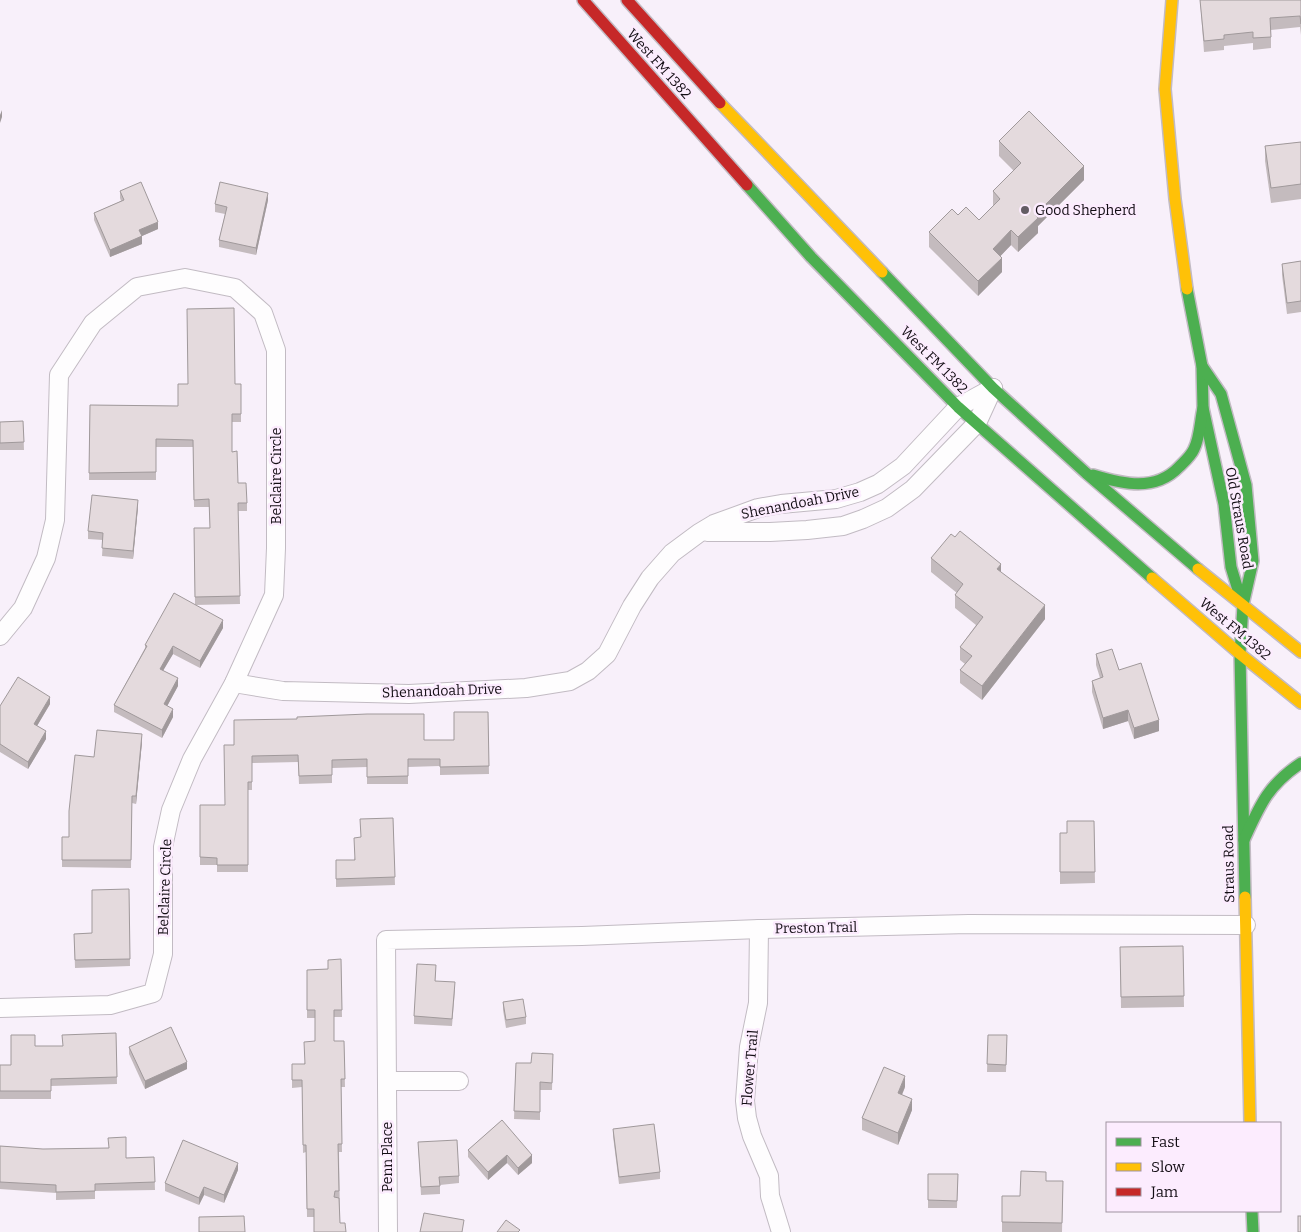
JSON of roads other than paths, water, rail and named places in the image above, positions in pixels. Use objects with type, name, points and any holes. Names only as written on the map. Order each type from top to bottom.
[{"type":"main road","name":"West FM 1382","points":[[583,0],[810,257],[958,407],[1240,654],[1301,703]]},
{"type":"main road","name":"West FM 1382","points":[[627,0],[744,129],[992,388],[1189,562],[1301,652]]},
{"type":"main road","name":"Old Straus Road","points":[[1172,0],[1165,89],[1176,208],[1188,298],[1202,366],[1202,408],[1224,504],[1231,567],[1243,605]]},
{"type":"main road","name":"Old Straus Road","points":[[1202,366],[1221,394],[1246,485],[1253,561],[1243,605]]},
{"type":"main road","points":[[1086,473],[1121,484],[1143,486],[1161,481],[1178,470],[1194,450],[1202,408]]},
{"type":"main road","name":"Straus Road","points":[[1243,605],[1240,654],[1250,1122]]},
{"type":"main road","points":[[1244,840],[1266,794],[1278,779],[1301,764]]},
{"type":"main road","points":[[1252,1212],[1253,1232]]},
{"type":"street","name":"Belclaire Circle","points":[[0,636],[23,608],[46,558],[55,520],[59,375],[93,322],[137,287],[185,278],[235,288],[263,313],[276,350],[276,548],[274,595],[234,683],[192,759],[171,810],[163,847],[163,954],[153,993],[110,1005],[0,1008]]},
{"type":"street","name":"Shenandoah Drive","points":[[234,683],[283,691],[409,694],[526,688],[570,681],[588,672],[607,654],[632,606],[650,578],[672,553],[699,533],[714,524],[758,508],[836,499],[878,484],[903,466],[958,407],[992,388]]},
{"type":"street","name":"Shenandoah Drive","points":[[699,533],[808,530],[843,526],[887,508],[913,489],[977,423],[992,388]]},
{"type":"street","name":"Preston Trail","points":[[386,940],[969,924],[1246,925]]},
{"type":"street","name":"Flower Trail","points":[[759,929],[758,1003],[749,1046],[745,1101],[752,1136],[769,1176],[770,1196],[781,1232]]},
{"type":"street","name":"Penn Place","points":[[386,940],[388,1232]]},
{"type":"street","points":[[386,1081],[459,1081]]},
{"type":"place","name":"Good Shepherd","points":[[1025,210]]}]
